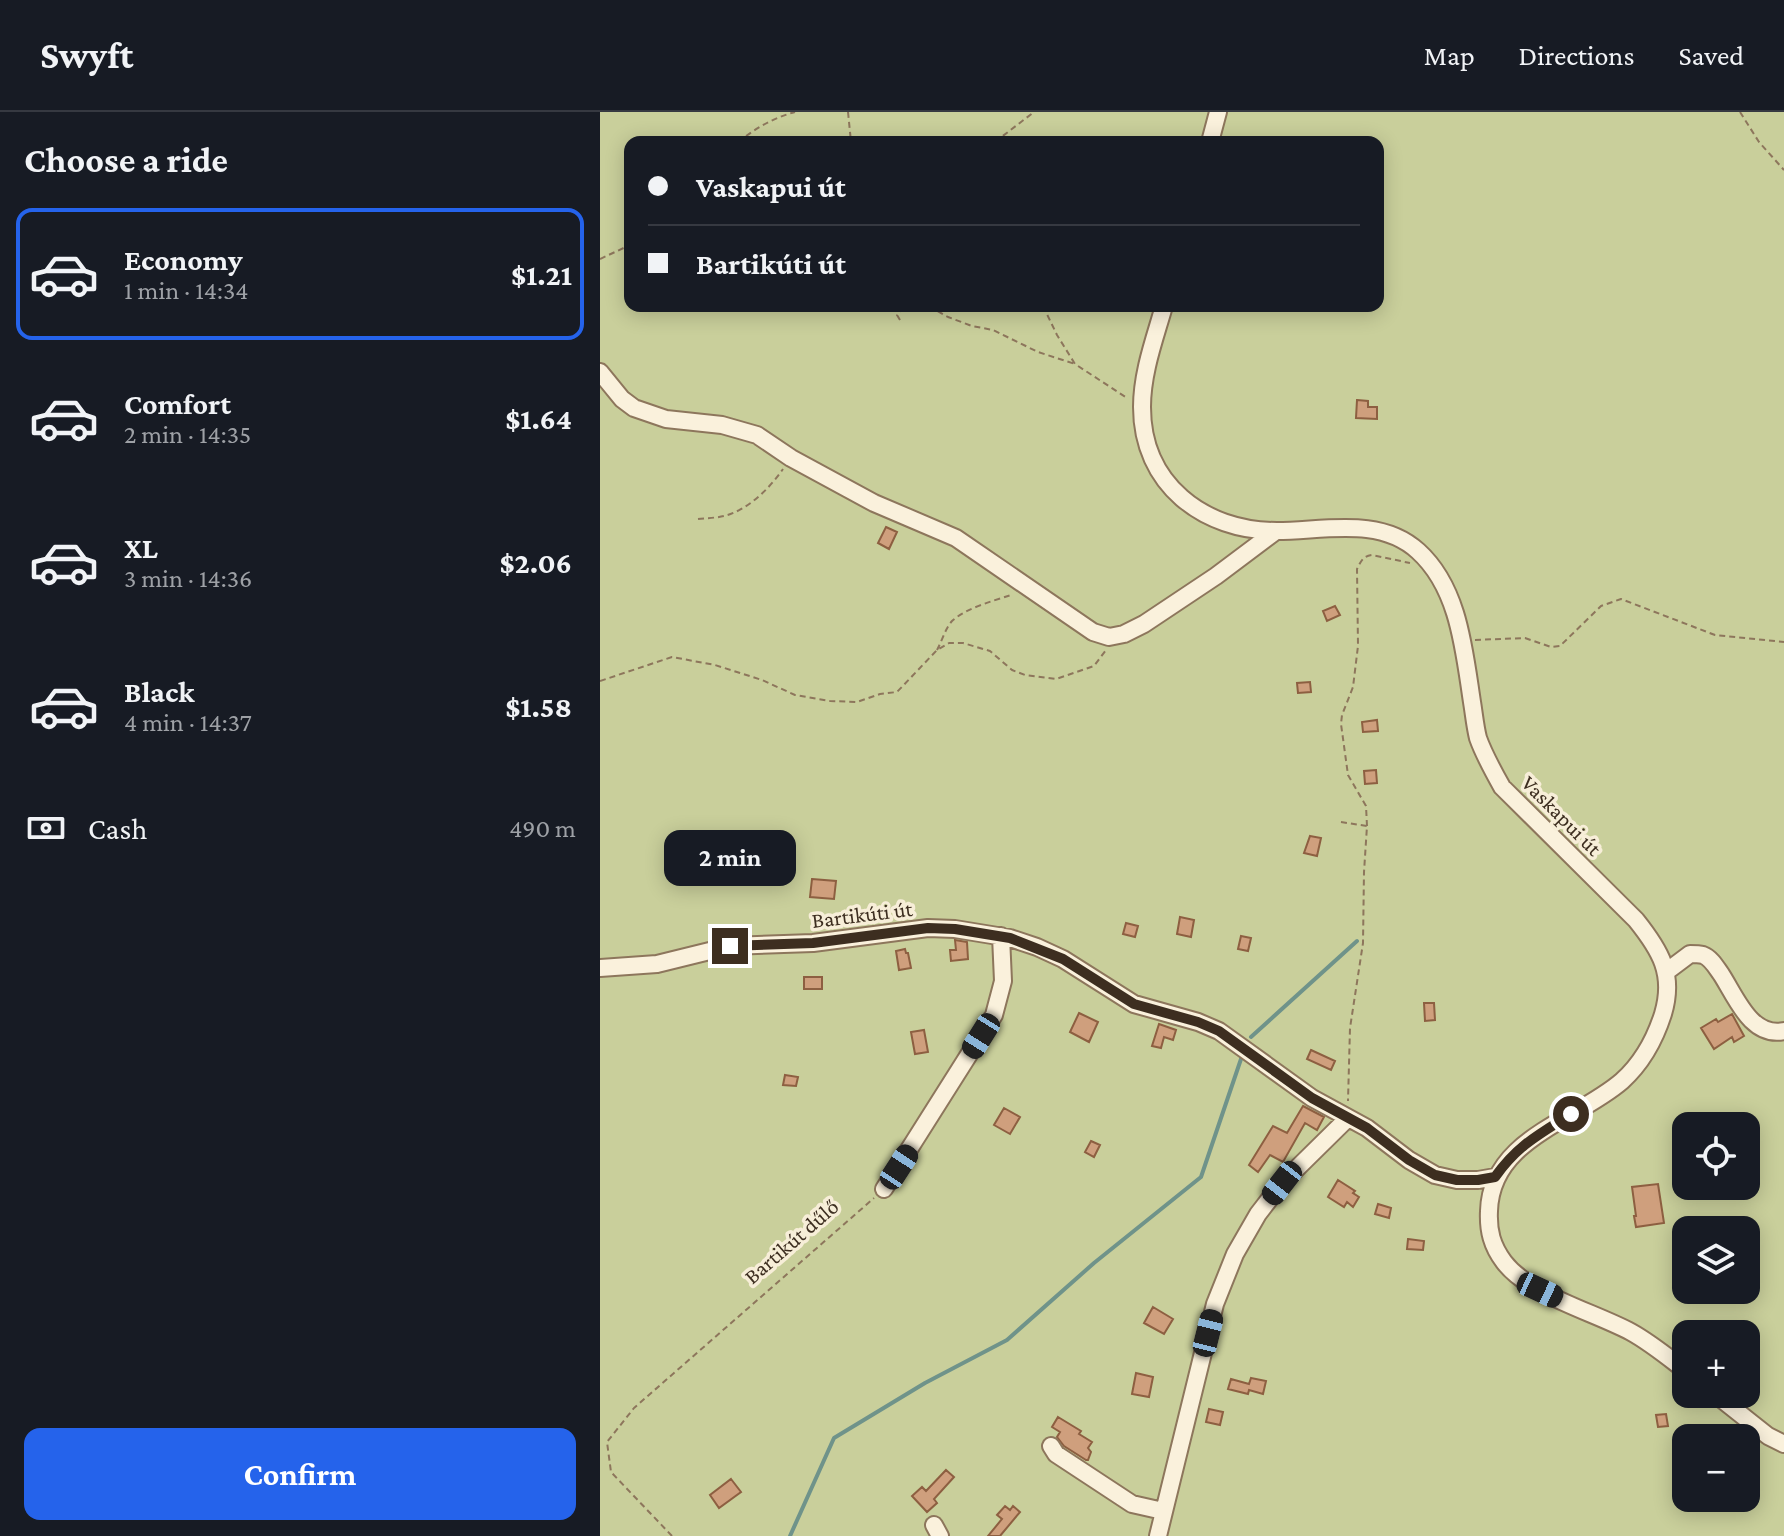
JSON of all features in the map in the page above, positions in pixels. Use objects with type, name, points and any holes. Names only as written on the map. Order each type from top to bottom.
[{"type":"street","points":[[1212,136],[1218,112]]},
{"type":"street","name":"Vaskapui út","points":[[1162,312],[1148,360],[1141,407],[1145,434],[1166,484],[1191,507],[1221,523],[1251,530],[1375,530],[1416,549],[1443,583],[1455,615],[1478,737],[1502,787],[1636,920],[1660,955],[1666,972]]},
{"type":"street","points":[[600,372],[622,399],[634,408],[666,419],[722,425],[757,435],[791,458],[874,503],[956,538],[1093,632],[1109,637],[1124,634],[1144,624],[1276,531]]},
{"type":"street","name":"Bartikúti út","points":[[600,968],[657,964],[730,946],[813,943],[928,928],[1001,936],[1063,959],[1134,1004],[1211,1026],[1312,1098],[1367,1128],[1409,1160],[1435,1175],[1457,1180],[1495,1177]]},
{"type":"street","points":[[884,1189],[994,1015],[1003,981],[1001,936]]},
{"type":"street","points":[[1672,1361],[1633,1333],[1540,1290],[1506,1265],[1494,1247],[1488,1228],[1489,1203],[1495,1177],[1522,1145],[1620,1083],[1634,1069],[1658,1029],[1665,1006],[1666,972],[1690,954],[1703,955],[1714,963],[1752,1022],[1762,1030],[1775,1033],[1784,1031]]},
{"type":"street","points":[[1158,1536],[1215,1304],[1235,1254],[1258,1214],[1282,1183],[1348,1118]]},
{"type":"street","points":[[1733,1408],[1768,1436],[1784,1444]]},
{"type":"street","points":[[1051,1446],[1056,1454],[1132,1504],[1163,1511]]},
{"type":"path","points":[[746,136],[780,116],[795,112]]},
{"type":"path","points":[[848,112],[850,136]]},
{"type":"path","points":[[1003,136],[1034,112]]},
{"type":"path","points":[[1740,112],[1759,142],[1784,170]]},
{"type":"path","points":[[600,259],[624,248]]},
{"type":"path","points":[[899,312],[897,315],[900,320]]},
{"type":"path","points":[[939,312],[1075,364],[1141,407]]},
{"type":"path","points":[[1046,312],[1075,364]]},
{"type":"path","points":[[698,519],[726,515],[754,500],[775,481],[791,458]]},
{"type":"path","points":[[1348,1118],[1350,1028],[1363,943],[1367,826],[1366,806],[1348,775],[1341,724],[1353,687],[1358,646],[1357,569],[1366,556],[1372,555],[1409,563],[1427,561]]},
{"type":"path","points":[[937,650],[954,620],[984,603],[1027,587]]},
{"type":"path","points":[[1462,642],[1525,638],[1551,647],[1560,646],[1601,606],[1621,599],[1715,635],[1784,642]]},
{"type":"path","points":[[600,681],[672,657],[715,665],[762,680],[795,695],[857,702],[897,692],[937,650],[949,643],[963,643],[990,651],[1012,670],[1025,675],[1056,679],[1094,666],[1104,655],[1109,637]]},
{"type":"path","points":[[1341,822],[1367,826]]},
{"type":"path","name":"Bartikút dűlő","points":[[672,1536],[611,1472],[607,1442],[634,1408],[884,1189]]},
{"type":"green space","points":[[600,112],[1784,112],[1784,1536],[600,1536]]},
{"type":"building","points":[[1357,400],[1368,401],[1368,407],[1377,407],[1377,419],[1356,418]]},
{"type":"building","points":[[886,527],[897,532],[889,549],[878,543]]},
{"type":"building","points":[[1335,606],[1340,615],[1327,621],[1323,611]]},
{"type":"building","points":[[1310,682],[1311,692],[1298,693],[1297,683]]},
{"type":"building","points":[[1377,720],[1378,731],[1363,732],[1362,722]]},
{"type":"building","points":[[1376,770],[1377,783],[1365,784],[1364,771]]},
{"type":"building","points":[[1310,836],[1321,838],[1317,856],[1304,853]]},
{"type":"building","points":[[812,879],[836,881],[834,899],[810,897]]},
{"type":"building","points":[[1180,917],[1194,920],[1191,937],[1177,934]]},
{"type":"building","points":[[1126,923],[1138,926],[1135,937],[1123,934]]},
{"type":"building","points":[[1241,936],[1251,938],[1248,951],[1238,949]]},
{"type":"building","points":[[955,940],[967,942],[968,959],[951,961],[950,950],[956,950]]},
{"type":"building","points":[[905,949],[911,968],[899,970],[896,951]]},
{"type":"building","points":[[804,977],[822,977],[822,989],[804,989]]},
{"type":"building","points":[[1424,1003],[1434,1003],[1435,1020],[1425,1021]]},
{"type":"building","points":[[1079,1013],[1098,1022],[1089,1042],[1070,1032]]},
{"type":"building","points":[[1732,1014],[1744,1036],[1734,1042],[1732,1037],[1714,1049],[1701,1028]]},
{"type":"building","points":[[1159,1024],[1176,1030],[1173,1040],[1164,1037],[1161,1048],[1152,1046]]},
{"type":"building","points":[[924,1030],[928,1052],[915,1054],[911,1032]]},
{"type":"building","points":[[1311,1050],[1335,1061],[1331,1070],[1307,1059]]},
{"type":"building","points":[[785,1075],[798,1077],[796,1086],[783,1085]]},
{"type":"building","points":[[1303,1106],[1324,1117],[1317,1130],[1305,1123],[1283,1162],[1270,1155],[1258,1172],[1249,1165],[1273,1126],[1287,1133]]},
{"type":"building","points":[[1004,1108],[1020,1117],[1010,1134],[994,1125]]},
{"type":"building","points":[[1091,1141],[1100,1145],[1094,1157],[1085,1152]]},
{"type":"building","points":[[1338,1180],[1359,1197],[1353,1207],[1347,1202],[1344,1207],[1328,1197]]},
{"type":"building","points":[[1658,1184],[1664,1223],[1636,1227],[1632,1187]]},
{"type":"building","points":[[1378,1204],[1391,1208],[1389,1218],[1375,1214]]},
{"type":"building","points":[[1408,1239],[1424,1241],[1423,1250],[1407,1249]]},
{"type":"building","points":[[1153,1307],[1173,1319],[1164,1334],[1144,1323]]},
{"type":"building","points":[[1136,1373],[1153,1377],[1149,1397],[1132,1394]]},
{"type":"building","points":[[1251,1378],[1266,1381],[1263,1394],[1228,1389],[1231,1379],[1249,1384]]},
{"type":"building","points":[[1209,1409],[1223,1412],[1220,1425],[1206,1422]]},
{"type":"building","points":[[1666,1414],[1668,1426],[1658,1427],[1656,1415]]},
{"type":"building","points":[[1058,1417],[1092,1442],[1088,1448],[1091,1452],[1088,1460],[1064,1446],[1057,1437],[1060,1432],[1052,1427]]},
{"type":"building","points":[[946,1470],[954,1477],[934,1499],[937,1503],[927,1512],[912,1496],[922,1487],[926,1491]]},
{"type":"building","points":[[731,1479],[741,1492],[719,1508],[710,1495]]},
{"type":"building","points":[[1005,1506],[1010,1510],[1013,1506],[1020,1512],[1000,1536],[988,1536],[1002,1519],[997,1515]]},
{"type":"waterway","points":[[1251,1037],[1357,941]]},
{"type":"waterway","points":[[790,1536],[834,1438],[925,1383],[1007,1340],[1094,1263],[1201,1177],[1241,1059]]},
{"type":"route","points":[[730,946],[813,943],[928,928],[1010,938],[1063,959],[1134,1004],[1211,1026],[1312,1098],[1367,1128],[1409,1160],[1435,1175],[1457,1180],[1495,1177],[1522,1145],[1571,1114]]}]
